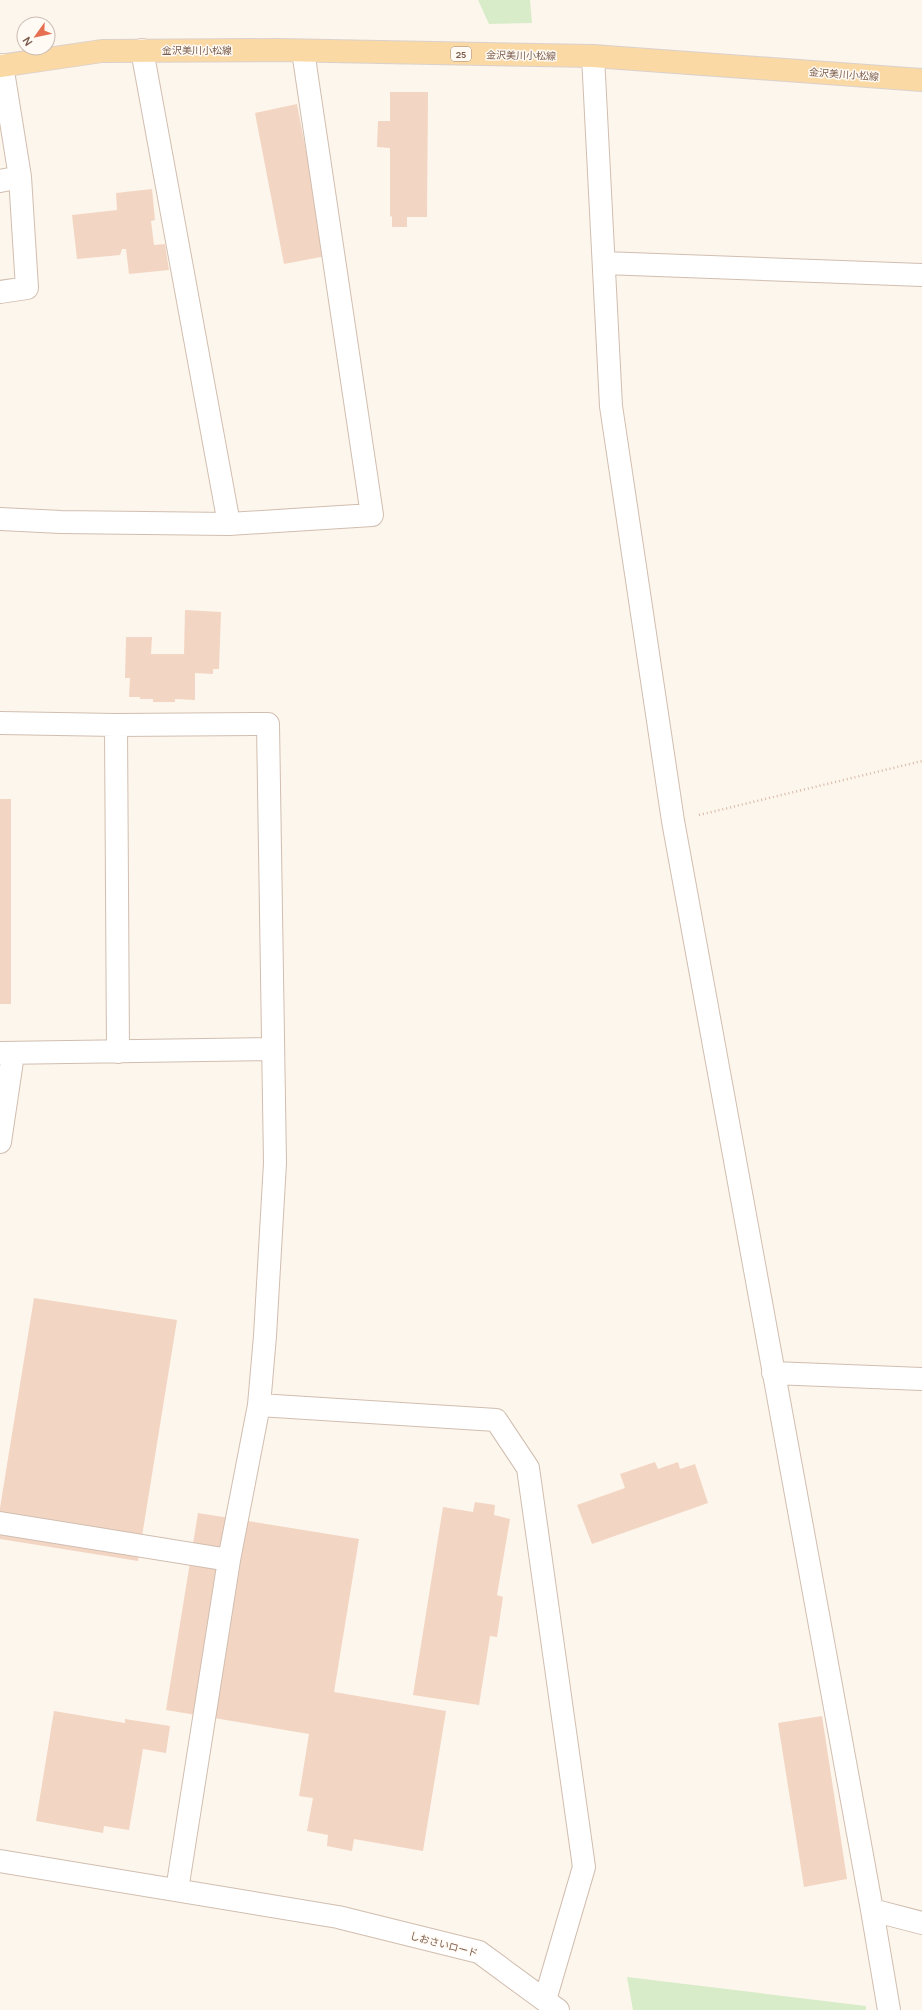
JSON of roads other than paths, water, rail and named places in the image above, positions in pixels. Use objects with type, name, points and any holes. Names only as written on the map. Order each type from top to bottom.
[{"type":"main road","name":"金沢美川小松線","points":[[1,66],[102,51],[303,51],[593,56],[922,80]]},
{"type":"street","points":[[142,50],[229,524]]},
{"type":"street","points":[[0,519],[61,522],[229,524],[372,515],[303,51]]},
{"type":"street","points":[[593,56],[611,406],[673,821],[889,2010]]},
{"type":"street","points":[[0,292],[27,288],[10,179],[1,66]]},
{"type":"street","points":[[604,263],[922,275]]},
{"type":"street","points":[[0,723],[116,725],[268,724],[275,1163],[265,1336],[259,1405],[229,1560],[177,1890]]},
{"type":"street","points":[[116,725],[118,1052]]},
{"type":"street","points":[[0,1142],[6,1054],[272,1049]]},
{"type":"street","points":[[773,1373],[922,1379]]},
{"type":"street","points":[[259,1405],[496,1420],[528,1468],[584,1867],[552,2005]]},
{"type":"street","points":[[0,1524],[229,1560]]},
{"type":"street","name":"しおさいロード","points":[[0,1861],[338,1917],[480,1952],[552,2005]]},
{"type":"street","points":[[872,1910],[922,1922]]}]
